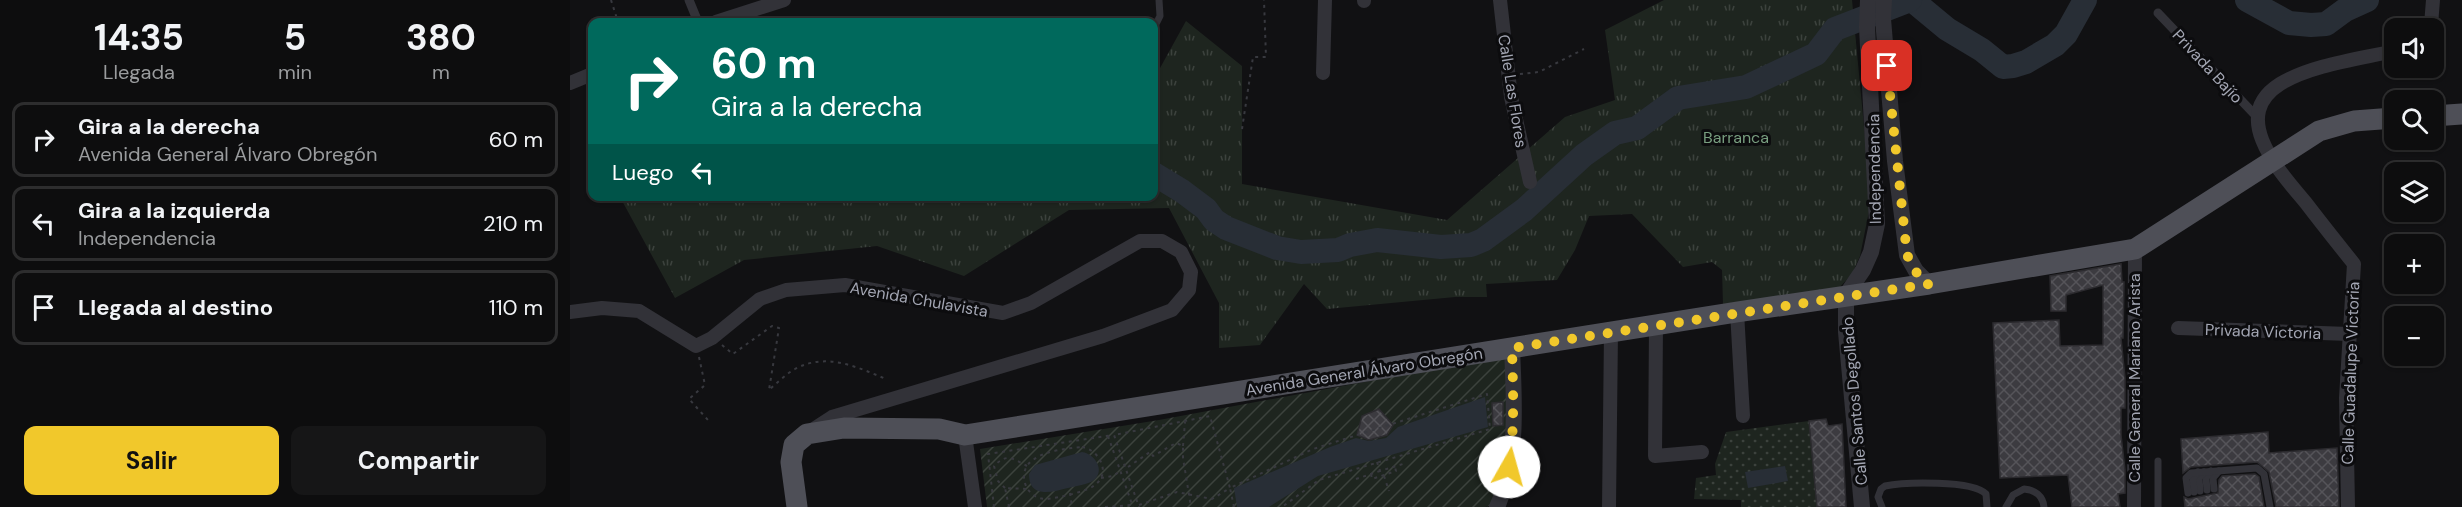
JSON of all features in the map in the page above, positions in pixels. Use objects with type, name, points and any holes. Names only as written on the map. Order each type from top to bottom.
[{"type":"main road","points":[[2444,115],[2462,114]]},
{"type":"main road","name":"Avenida General Álvaro Obregón","points":[[807,434],[844,428],[939,429],[965,435],[1737,312],[1929,284],[2135,249],[2319,131],[2354,121],[2384,119]]},
{"type":"main road","points":[[797,507],[790,462],[794,445],[807,434]]},
{"type":"street","points":[[689,0],[696,18]]},
{"type":"street","points":[[728,18],[784,0]]},
{"type":"street","points":[[1323,74],[1325,0]]},
{"type":"street","name":"Calle Las Flores","points":[[1500,0],[1509,75],[1530,182]]},
{"type":"street","name":"Independencia","points":[[1846,295],[1863,270],[1871,252],[1877,224],[1867,27],[1868,0]]},
{"type":"street","name":"Independencia","points":[[1884,0],[1883,19],[1895,160],[1907,255],[1916,272],[1929,284]]},
{"type":"street","points":[[2432,18],[2433,0]]},
{"type":"street","name":"Privada Bajío","points":[[2158,13],[2258,118]]},
{"type":"street","points":[[2258,118],[2263,101],[2282,83],[2333,65],[2384,53]]},
{"type":"street","points":[[570,83],[588,76]]},
{"type":"street","name":"Calle Guadalupe Victoria","points":[[2258,118],[2259,132],[2271,161],[2354,264],[2346,398],[2348,507]]},
{"type":"street","name":"Avenida Chulavista","points":[[696,346],[712,338],[760,299],[786,290],[845,285],[1003,313],[1030,303],[1140,242],[1162,241],[1181,252],[1191,272],[1189,290],[1172,310],[1103,336],[832,417],[807,434]]},
{"type":"street","name":"Calle General Mariano Arista","points":[[2132,499],[2135,249]]},
{"type":"street","name":"Calle Santos Degollado","points":[[1846,295],[1845,332],[1862,507]]},
{"type":"street","points":[[570,312],[602,308],[639,311],[696,346]]},
{"type":"street","points":[[1737,312],[1743,416]]},
{"type":"street","points":[[1656,325],[1655,456],[1702,452]]},
{"type":"street","name":"Privada Victoria","points":[[2178,328],[2349,334]]},
{"type":"street","points":[[1609,507],[1611,332]]},
{"type":"street","points":[[1497,507],[1505,489],[1512,446],[1514,396],[1512,348]]},
{"type":"street","points":[[965,435],[975,507]]},
{"type":"lane","points":[[1158,20],[1159,0]]},
{"type":"lane","points":[[2158,461],[2158,507]]},
{"type":"lane","points":[[2200,491],[2186,478],[2191,473],[2257,468],[2264,474],[2271,507]]},
{"type":"lane","points":[[2200,491],[2199,478],[2208,471]]},
{"type":"lane","points":[[2200,491],[2213,478],[2208,471]]},
{"type":"lane","points":[[1882,507],[1878,501],[1879,493],[1888,485],[1962,484],[1982,490],[1986,494],[1987,507]]},
{"type":"lane","points":[[2008,506],[2016,492],[2029,490],[2039,495],[2044,507]]},
{"type":"path","points":[[611,0],[617,18]]},
{"type":"path","points":[[1242,129],[1253,57],[1266,57],[1263,0]]},
{"type":"path","points":[[1509,75],[1539,72],[1584,49]]},
{"type":"path","points":[[712,338],[733,354],[772,326],[779,328],[769,390],[795,369],[814,363],[835,361],[851,364],[886,380]]},
{"type":"path","points":[[696,346],[705,385],[688,399],[708,420]]},
{"type":"path","points":[[1114,435],[1139,506],[1177,492],[1212,499],[1230,488],[1313,449],[1487,394],[1490,429],[1319,480],[1282,507]]},
{"type":"path","points":[[994,507],[987,454],[1114,435],[1210,416],[1234,507]]},
{"type":"path","points":[[1185,422],[1183,446],[1191,507]]},
{"type":"path","points":[[1106,507],[1132,506],[1108,436]]},
{"type":"path","points":[[1128,467],[1150,452],[1153,456],[1176,444],[1183,446]]},
{"type":"path","points":[[1028,489],[1024,478],[1027,466],[1039,456],[1082,447],[1089,448],[1100,457],[1101,478]]},
{"type":"path","points":[[1009,507],[1005,488],[998,481],[994,466],[1002,459],[1011,458],[1027,466]]},
{"type":"path","points":[[1377,462],[1380,471]]},
{"type":"path","points":[[1356,479],[1403,464]]},
{"type":"path","points":[[1371,474],[1372,479],[1384,476],[1396,471],[1395,467]]},
{"type":"path","points":[[1005,488],[1028,489],[1041,498],[1049,499],[1091,488],[1101,478],[1121,471]]},
{"type":"path","points":[[1384,476],[1389,491]]},
{"type":"path","points":[[1070,493],[1072,507]]},
{"type":"green space","name":"Barranca","points":[[1664,0],[1852,0],[1871,201],[1860,256],[1852,274],[1837,290],[1723,304],[1722,270],[1712,262],[1683,267],[1632,214],[1589,216],[1575,250],[1557,280],[1486,284],[1487,297],[1455,297],[1327,309],[1304,284],[1260,345],[1219,348],[1219,303],[1169,208],[1069,210],[964,276],[877,246],[744,260],[675,298],[622,201],[1158,201],[1158,72],[1186,21],[1242,66],[1242,184],[1447,220],[1565,117],[1615,100],[1605,30]]},
{"type":"green space","points":[[1510,355],[1510,432],[1494,505],[1485,507],[987,507],[980,449],[1159,420]]},
{"type":"green space","points":[[1809,421],[1817,507],[1741,507],[1741,500],[1694,499],[1696,478],[1716,475],[1715,464],[1726,432]]},
{"type":"shaded area","points":[[1485,397],[1488,427],[1318,476],[1269,507],[1237,507],[1234,488],[1330,447],[1356,438],[1369,441],[1386,438],[1398,427]]},
{"type":"shaded area","points":[[1082,452],[1092,456],[1098,464],[1098,474],[1091,482],[1049,492],[1042,492],[1033,487],[1029,474],[1035,465]]},
{"type":"shaded area","points":[[1785,466],[1788,481],[1748,488],[1745,472]]},
{"type":"building","points":[[2121,264],[2122,282],[2124,282],[2123,338],[2121,338],[2125,408],[2121,408],[2121,435],[2125,493],[2118,494],[2120,507],[2072,507],[2068,475],[2000,478],[1993,323],[2059,320],[2060,346],[2103,345],[2103,285],[2066,295],[2066,311],[2051,311],[2050,276]]},
{"type":"building","points":[[1503,402],[1503,425],[1493,426],[1492,403]]},
{"type":"building","points":[[1379,409],[1393,425],[1387,435],[1369,440],[1357,435],[1362,416]]},
{"type":"building","points":[[1826,419],[1828,426],[1842,424],[1846,507],[1817,507],[1809,421]]},
{"type":"building","points":[[2268,432],[2269,453],[2337,448],[2339,507],[2276,507],[2269,472],[2257,462],[2191,467],[2183,473],[2181,439]]},
{"type":"building","points":[[2255,474],[2259,477],[2264,507],[2185,507],[2184,497],[2188,499],[2218,493],[2219,480],[2222,476]]},
{"type":"waterway","points":[[1158,176],[1206,209],[1214,220],[1226,228],[1277,248],[1301,252],[1338,250],[1350,245],[1377,240],[1441,247],[1471,245],[1483,240],[1524,210],[1584,155],[1615,133],[1637,128],[1678,98],[1746,87],[1816,54],[1835,29],[1910,0]]},
{"type":"waterway","points":[[1912,0],[1947,29],[1982,50],[2003,67],[2026,62],[2055,45],[2066,34],[2085,0]]},
{"type":"waterway","points":[[2247,0],[2289,23],[2311,25],[2326,24],[2345,10],[2367,0]]},
{"type":"route","points":[[1509,467],[1514,396],[1512,348],[1929,284],[1916,272],[1907,255],[1895,160],[1887,66]]}]
